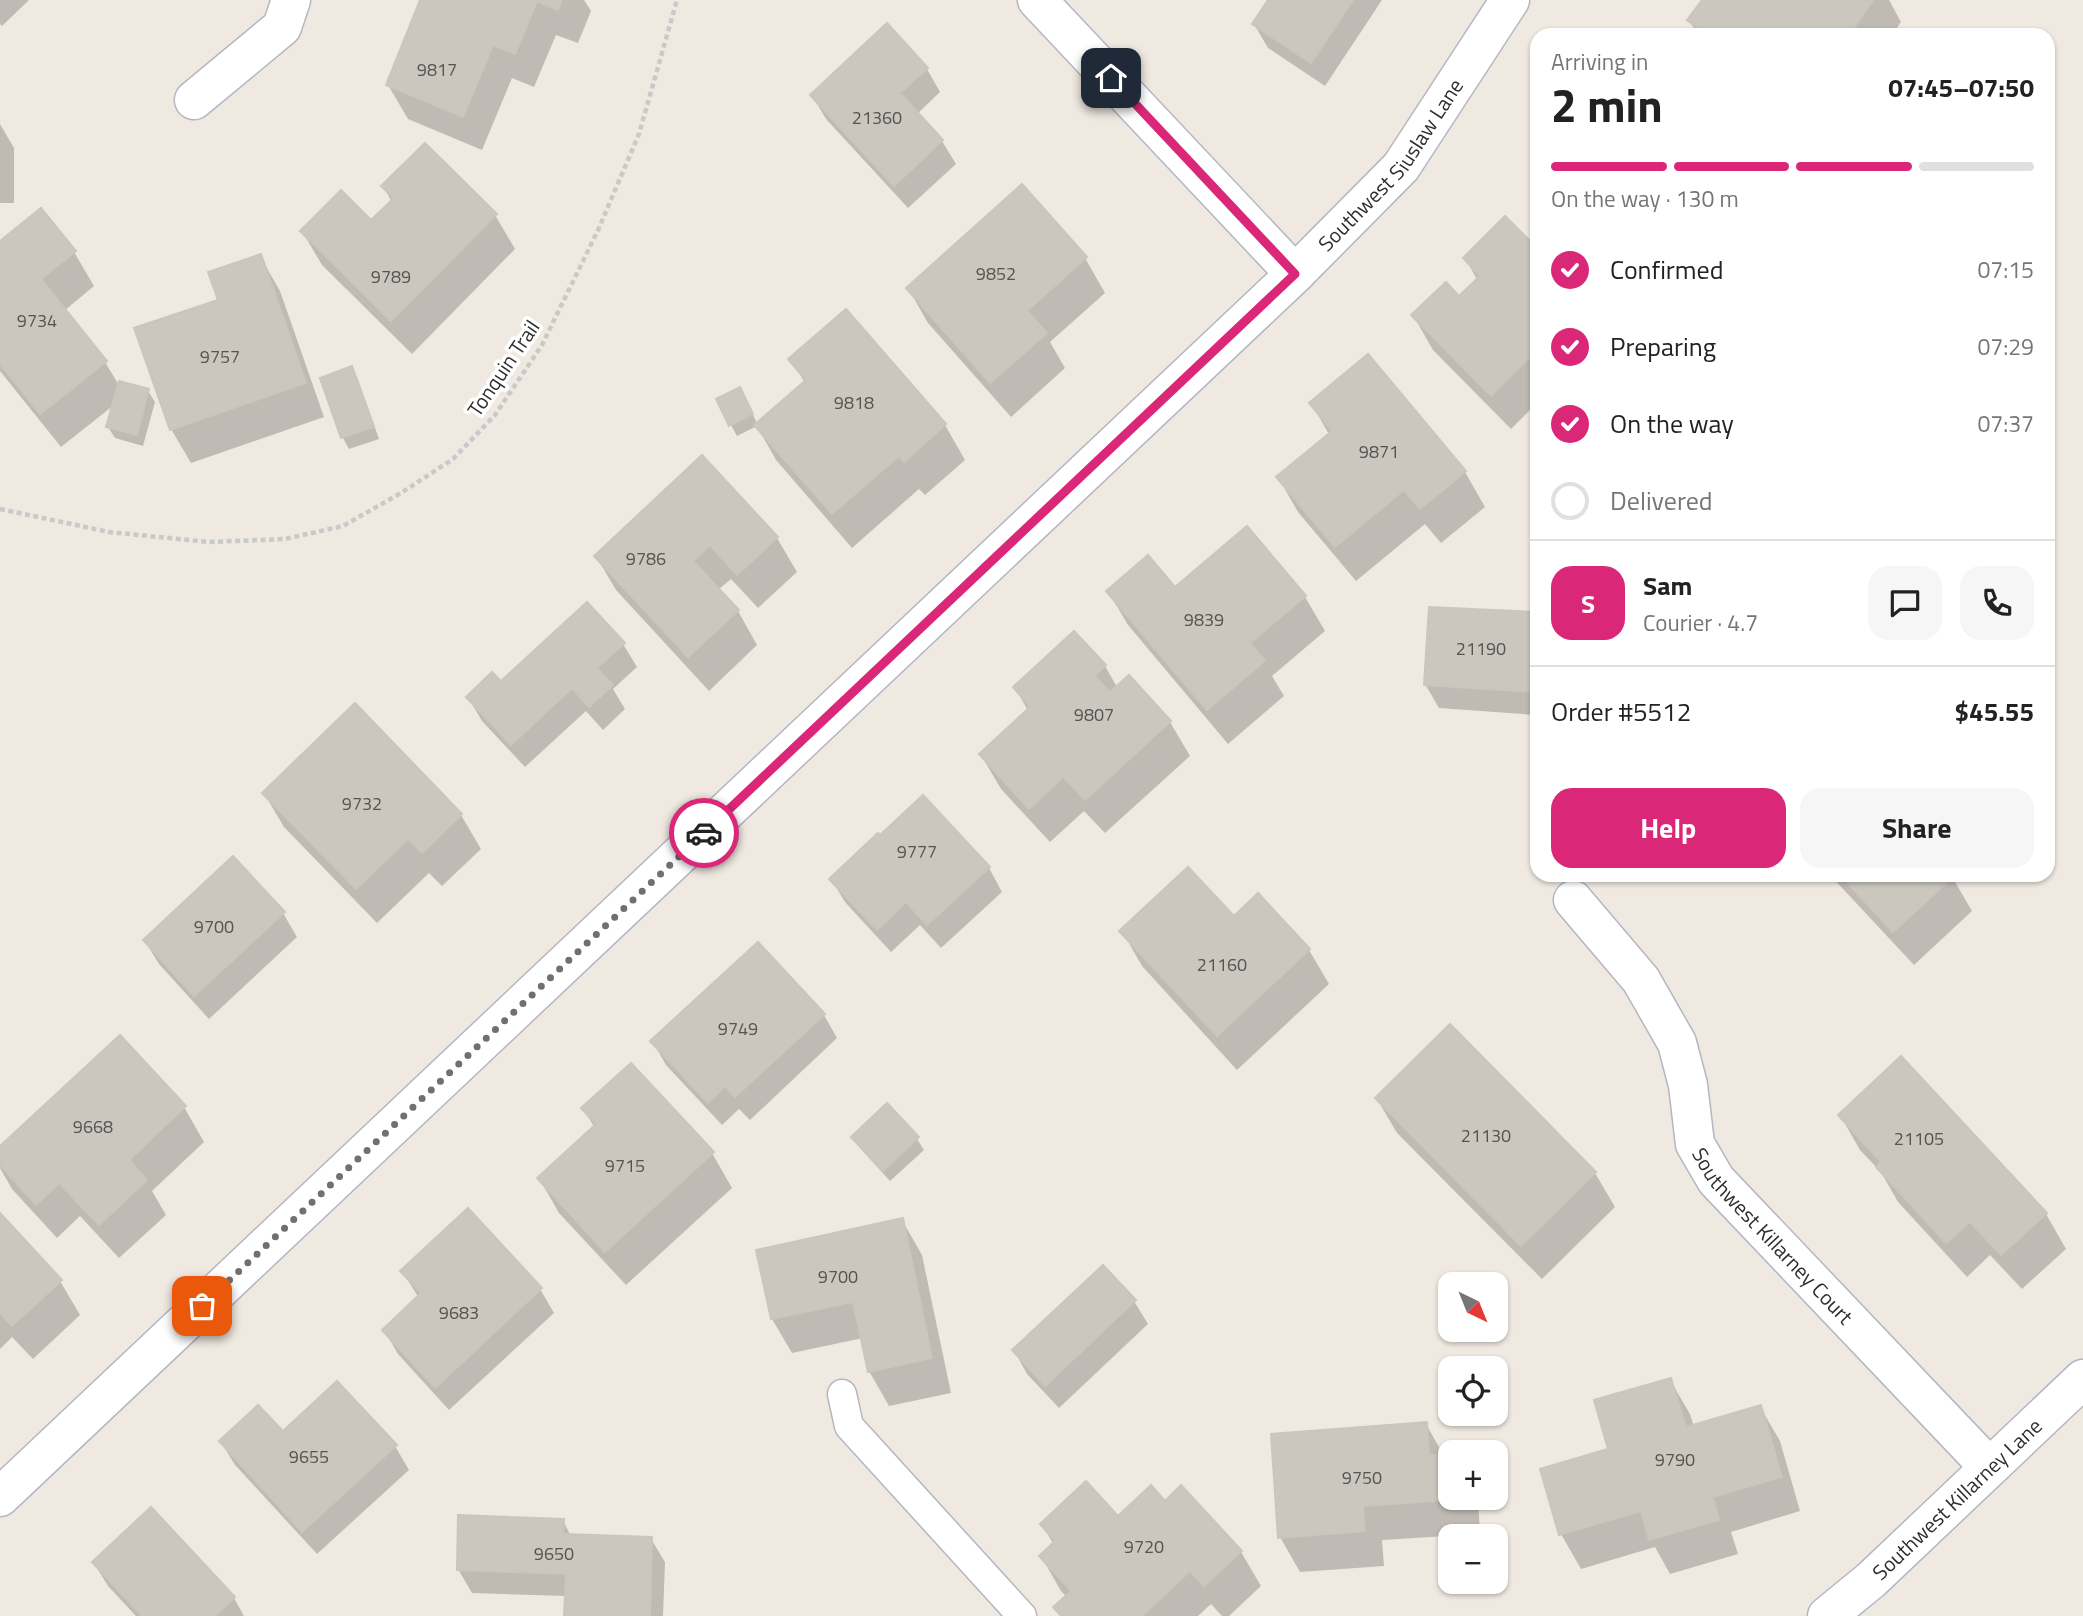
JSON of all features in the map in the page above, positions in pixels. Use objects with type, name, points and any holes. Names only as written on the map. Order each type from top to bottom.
[{"type":"street","points":[[194,100],[282,27],[291,0]]},
{"type":"street","points":[[1037,0],[1295,274]]},
{"type":"street","name":"Southwest Siuslaw Lane","points":[[0,1497],[1295,274],[1401,167],[1510,0]]},
{"type":"street","name":"Southwest Killarney Court","points":[[1573,900],[1641,980],[1677,1043],[1688,1084],[1695,1144],[1716,1180],[1989,1467]]},
{"type":"street","name":"Southwest Killarney Lane","points":[[1827,1616],[1871,1580],[2083,1380]]},
{"type":"lane","points":[[842,1394],[849,1426],[1022,1616]]},
{"type":"path","name":"Tonquin Trail","points":[[0,509],[109,532],[209,542],[285,538],[343,526],[453,459],[495,415],[542,345],[599,228],[639,134],[677,0]]},
{"type":"building","points":[[420,0],[562,0],[558,10],[537,1],[515,54],[493,45],[463,117],[386,85]]},
{"type":"building","points":[[1268,0],[1353,0],[1311,63],[1252,24]]},
{"type":"building","points":[[1702,0],[1873,0],[1854,28],[1698,28],[1687,20]]},
{"type":"building","points":[[887,23],[928,68],[900,93],[943,140],[894,186],[810,95]]},
{"type":"building","points":[[425,143],[497,214],[391,321],[300,231],[341,190],[371,220],[394,198],[381,186]]},
{"type":"building","points":[[1022,184],[1087,257],[1027,311],[1047,333],[990,383],[906,288]]},
{"type":"building","points":[[41,208],[76,251],[41,279],[107,361],[40,414],[0,364],[0,241]]},
{"type":"building","points":[[1505,216],[1530,241],[1530,357],[1491,396],[1411,315],[1446,282],[1459,296],[1480,276],[1463,258]]},
{"type":"building","points":[[261,254],[306,383],[170,430],[134,328],[218,300],[208,272]]},
{"type":"building","points":[[846,309],[946,424],[904,462],[899,456],[832,514],[754,425],[806,380],[788,359]]},
{"type":"building","points":[[1368,354],[1466,471],[1420,509],[1404,490],[1335,547],[1276,477],[1332,431],[1309,403]]},
{"type":"building","points":[[352,366],[374,427],[341,438],[320,378]]},
{"type":"building","points":[[119,381],[149,389],[137,435],[106,427]]},
{"type":"building","points":[[740,387],[753,414],[729,426],[716,399]]},
{"type":"building","points":[[702,455],[778,537],[737,575],[710,545],[693,561],[739,610],[688,657],[594,556]]},
{"type":"building","points":[[1247,526],[1306,596],[1250,643],[1265,661],[1207,710],[1106,591],[1148,555],[1175,587]]},
{"type":"building","points":[[587,602],[625,643],[597,668],[613,685],[589,707],[572,688],[511,745],[466,697],[492,672],[501,681]]},
{"type":"building","points":[[1429,607],[1530,612],[1530,692],[1424,685]]},
{"type":"building","points":[[1074,631],[1106,665],[1095,676],[1110,692],[1129,675],[1171,721],[1085,800],[1063,777],[1029,809],[979,754],[1030,707],[1013,687]]},
{"type":"building","points":[[355,703],[462,814],[422,853],[408,839],[356,889],[262,793]]},
{"type":"building","points":[[923,795],[990,867],[927,925],[906,902],[877,930],[829,879]]},
{"type":"building","points":[[233,856],[285,912],[194,996],[143,940]]},
{"type":"building","points":[[1188,867],[1234,916],[1258,893],[1310,949],[1217,1036],[1119,931]]},
{"type":"building","points":[[1847,882],[1947,882],[1893,932]]},
{"type":"building","points":[[758,942],[825,1014],[735,1097],[725,1086],[708,1103],[650,1041]]},
{"type":"building","points":[[1450,1024],[1596,1172],[1521,1246],[1375,1098]]},
{"type":"building","points":[[120,1035],[186,1106],[129,1160],[147,1180],[99,1225],[59,1183],[36,1205],[0,1165],[0,1146]]},
{"type":"building","points":[[1901,1056],[2047,1213],[2001,1255],[1970,1222],[1946,1243],[1876,1167],[1881,1162],[1838,1115]]},
{"type":"building","points":[[631,1063],[714,1152],[605,1252],[537,1178],[596,1124],[581,1108]]},
{"type":"building","points":[[887,1103],[919,1137],[883,1171],[851,1137]]},
{"type":"building","points":[[468,1208],[542,1288],[435,1388],[382,1330],[421,1293],[400,1271]]},
{"type":"building","points":[[0,1213],[62,1280],[12,1326],[0,1313]]},
{"type":"building","points":[[903,1218],[932,1358],[868,1372],[853,1302],[771,1319],[756,1250]]},
{"type":"building","points":[[1103,1265],[1136,1300],[1045,1386],[1012,1350]]},
{"type":"building","points":[[1671,1378],[1686,1427],[1761,1405],[1782,1477],[1713,1497],[1719,1520],[1649,1540],[1641,1511],[1559,1535],[1540,1469],[1608,1449],[1594,1400]]},
{"type":"building","points":[[337,1381],[397,1445],[302,1532],[219,1441],[258,1405],[283,1431]]},
{"type":"building","points":[[1427,1422],[1429,1455],[1438,1455],[1438,1501],[1363,1506],[1365,1531],[1278,1538],[1271,1434]]},
{"type":"building","points":[[1086,1481],[1118,1516],[1151,1485],[1165,1501],[1181,1485],[1242,1551],[1204,1586],[1190,1571],[1142,1616],[1061,1616],[1053,1607],[1071,1591],[1039,1556],[1055,1541],[1040,1524]]},
{"type":"building","points":[[151,1507],[235,1597],[215,1616],[142,1616],[92,1562]]},
{"type":"building","points":[[458,1515],[564,1519],[563,1534],[652,1537],[650,1616],[564,1616],[566,1574],[457,1570]]},
{"type":"way so far","points":[[202,1306],[704,833]]},
{"type":"route","points":[[704,833],[1295,274],[1111,78]]}]
